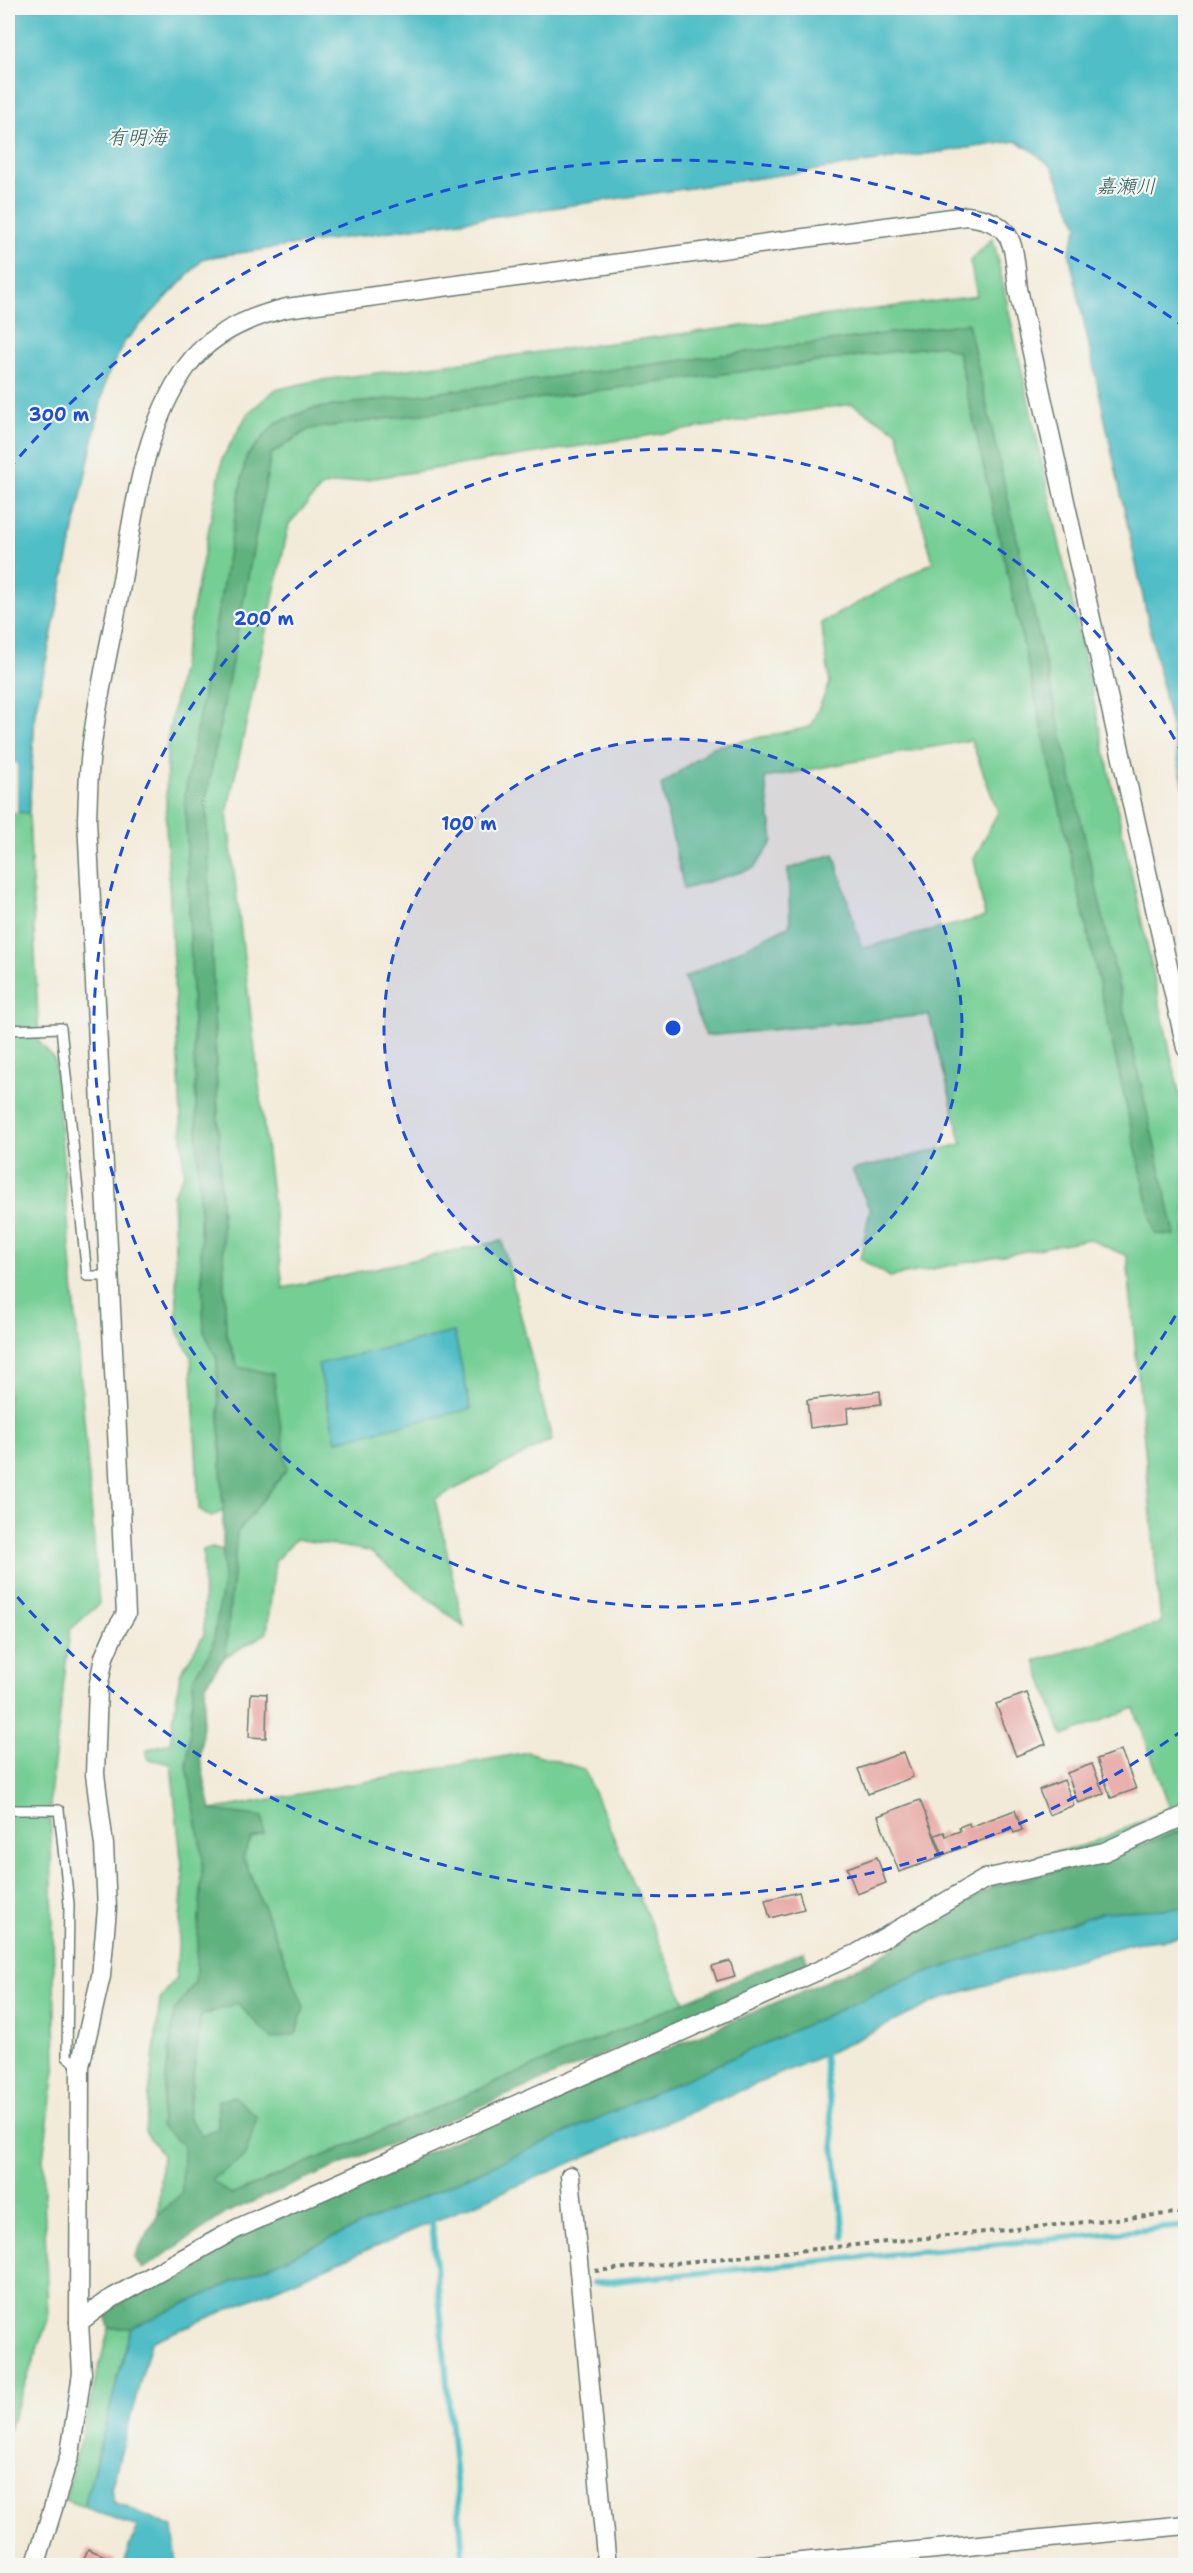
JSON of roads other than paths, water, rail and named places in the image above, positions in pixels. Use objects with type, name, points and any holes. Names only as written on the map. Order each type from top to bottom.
[{"type":"street","points":[[35,2565],[70,2454],[82,2373],[79,2322],[80,2066],[101,1976],[107,1909],[104,1845],[95,1774],[98,1688],[104,1657],[126,1614],[87,820],[91,752],[144,462],[162,410],[187,366],[209,343],[237,324],[258,315],[287,308],[967,216],[989,219],[1002,227],[1013,248],[1018,289],[1185,1048]]},
{"type":"street","points":[[79,2322],[107,2301],[238,2228],[856,1954],[985,1879],[1104,1852],[1185,1815]]},
{"type":"street","points":[[570,2176],[607,2565]]},
{"type":"street","points":[[760,2565],[1185,2525]]},
{"type":"lane","points":[[8,1030],[61,1028],[87,1276],[100,1276]]},
{"type":"lane","points":[[8,1810],[59,1810],[69,1904],[67,2057],[80,2066]]},
{"type":"water","name":"有明海","points":[[8,8],[1185,8],[1185,793],[1069,252],[1078,226],[1052,167],[1032,150],[1016,141],[204,258],[125,341],[106,378],[35,712],[29,813],[17,812],[17,764],[8,763]]},
{"type":"water","points":[[454,1332],[471,1409],[336,1441],[318,1364]]},
{"type":"water","points":[[1185,1908],[1185,1937],[1134,1943],[945,1997],[824,2055],[151,2342],[111,2489],[114,2502],[173,2527],[177,2565],[122,2565],[137,2527],[84,2507],[131,2328],[904,1981],[1104,1912]]},
{"type":"waterway","points":[[824,2055],[844,2236]]},
{"type":"waterway","points":[[432,2223],[464,2566]]},
{"type":"waterway","points":[[594,2283],[1186,2226]]},
{"type":"water label","name":"嘉瀬川","points":[[1126,186]]}]
